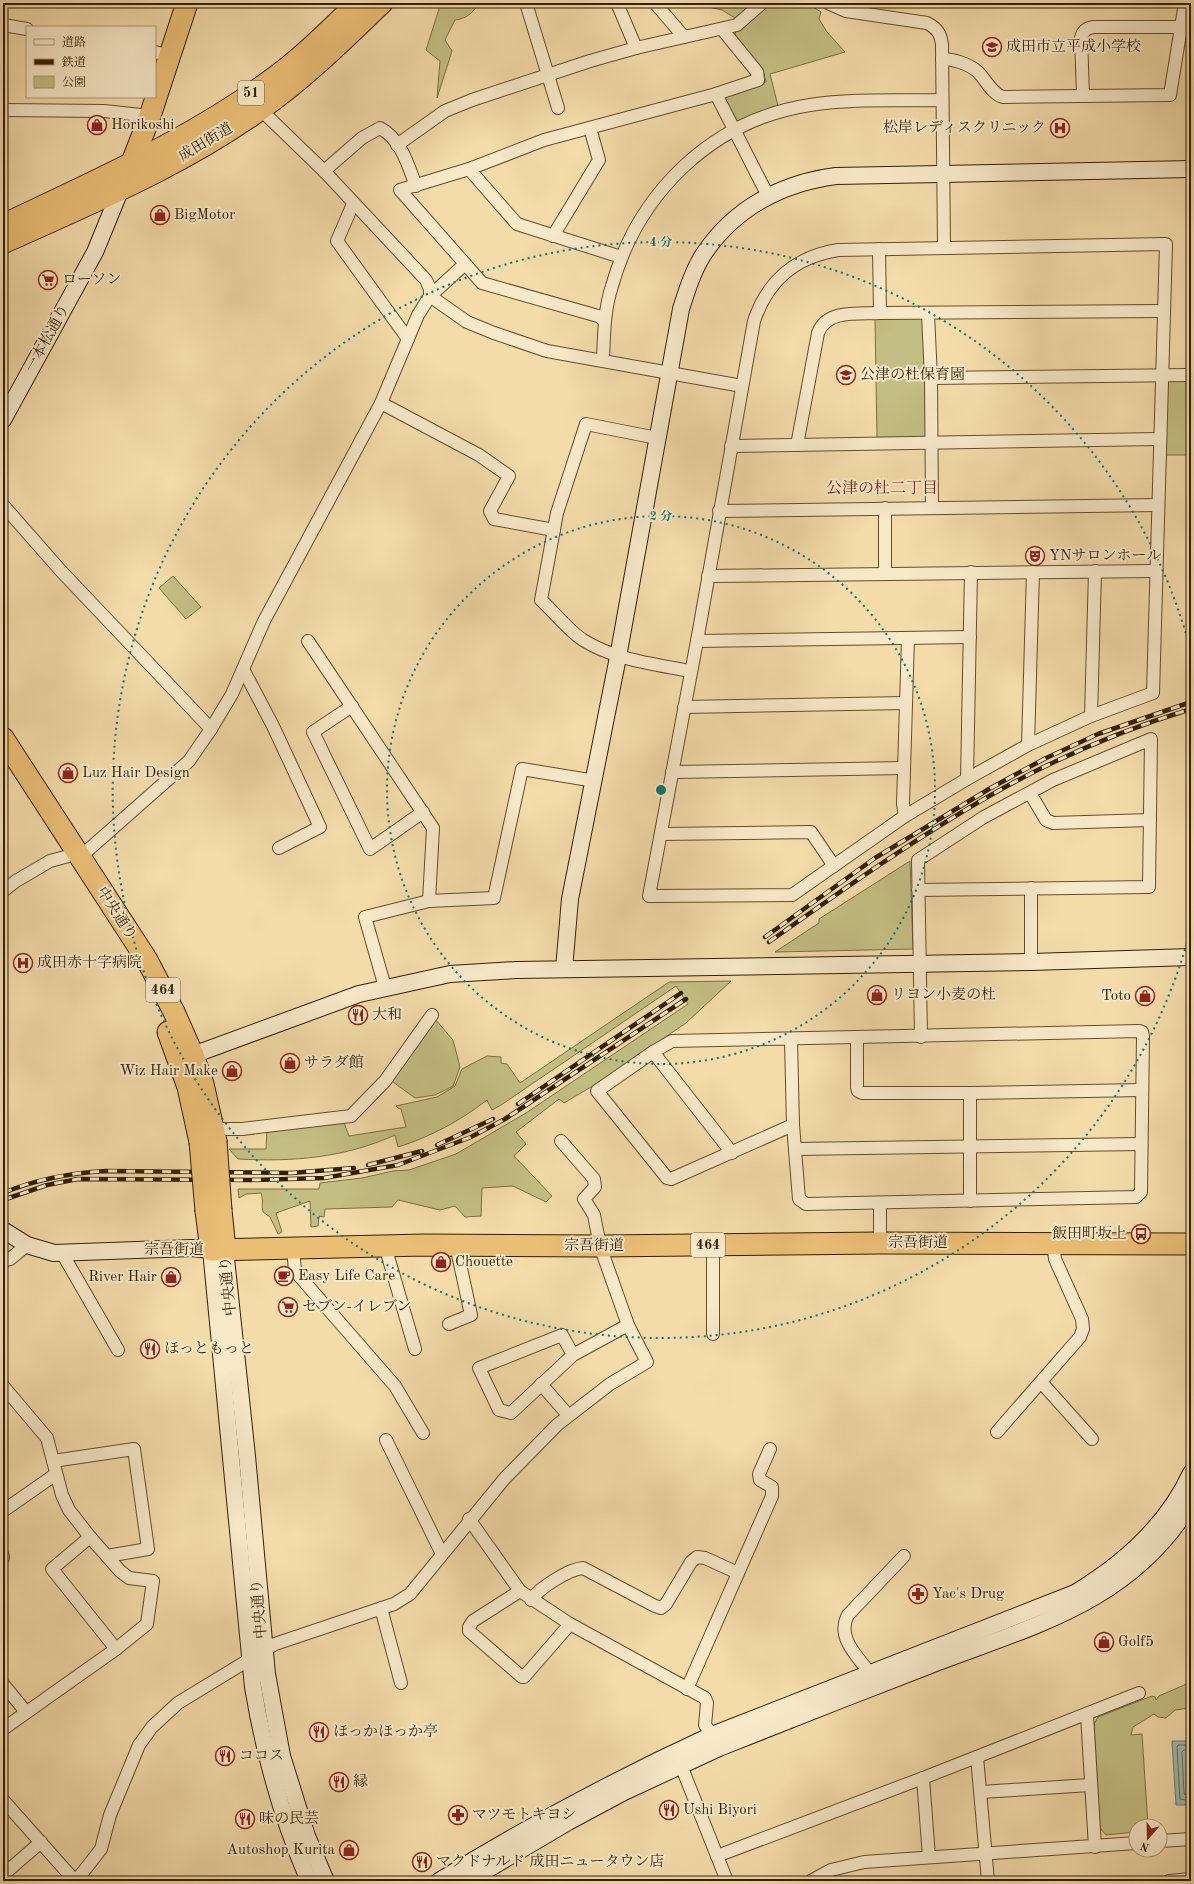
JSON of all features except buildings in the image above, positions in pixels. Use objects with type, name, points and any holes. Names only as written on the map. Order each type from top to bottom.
[{"type":"highway","points":[[156,85],[162,54],[187,3]]},
{"type":"highway","name":"成田街道","points":[[3,225],[131,165],[190,133],[288,67],[328,32],[357,3]]},
{"type":"highway","name":"成田街道","points":[[3,243],[120,191],[168,166],[261,110],[329,54],[382,3]]},
{"type":"highway","points":[[120,191],[150,116],[153,98]]},
{"type":"highway","name":"中央通り","points":[[3,738],[164,1021],[188,1087],[210,1137]]},
{"type":"highway","name":"中央通り","points":[[3,764],[147,960],[174,1012],[193,1055],[203,1084],[210,1137],[213,1210],[218,1249]]},
{"type":"highway","name":"宗吾街道","points":[[218,1249],[456,1245],[600,1246],[880,1243],[1191,1244]]},
{"type":"street","points":[[526,3],[558,108]]},
{"type":"street","points":[[617,3],[636,48]]},
{"type":"street","points":[[655,3],[684,37]]},
{"type":"street","points":[[397,145],[445,111],[590,61],[636,48],[737,25],[762,3]]},
{"type":"street","points":[[828,3],[846,11],[919,22],[937,29],[941,39],[942,59],[944,247]]},
{"type":"street","points":[[942,59],[952,59],[976,71],[999,96],[1170,94],[1185,3]]},
{"type":"street","points":[[3,26],[26,29]]},
{"type":"street","points":[[1083,95],[1081,38],[1083,32],[1087,28],[1181,27]]},
{"type":"street","points":[[604,320],[598,316],[482,283],[400,190],[469,169],[544,140],[716,94],[758,80],[757,72],[722,28]]},
{"type":"street","points":[[716,94],[768,196]]},
{"type":"street","points":[[603,360],[604,320],[611,286],[621,257],[639,219],[668,182],[686,164],[734,129],[773,113],[808,105],[855,101],[942,100]]},
{"type":"street","points":[[3,110],[104,111],[150,116]]},
{"type":"street","points":[[261,110],[324,171],[352,204],[426,280],[430,289],[430,296]]},
{"type":"street","points":[[324,171],[362,138],[380,128],[388,132],[397,145],[416,186]]},
{"type":"street","points":[[553,236],[599,160],[590,128]]},
{"type":"street","points":[[469,169],[518,224],[621,257]]},
{"type":"street","points":[[564,969],[570,899],[595,781],[681,308],[690,280],[703,255],[721,231],[743,212],[768,196],[789,186],[811,179],[836,176],[1191,169]]},
{"type":"street","name":"一本松通り","points":[[3,420],[92,258],[120,191]]},
{"type":"street","points":[[352,204],[337,241],[408,339]]},
{"type":"street","points":[[1166,244],[1161,375],[1153,693],[1091,716],[1028,746],[967,779],[905,816],[792,895],[649,896],[690,671],[697,641],[754,321],[758,308],[770,289],[785,273],[808,258],[822,253],[838,250],[944,247],[1166,244]]},
{"type":"street","points":[[879,249],[880,313]]},
{"type":"street","points":[[3,891],[16,881],[50,861],[87,851],[189,761],[211,729],[232,694],[264,621],[381,403],[418,315],[430,296],[465,264]]},
{"type":"street","points":[[430,296],[467,322],[547,351],[742,386]]},
{"type":"street","points":[[798,445],[820,328],[841,314],[1164,311]]},
{"type":"street","points":[[928,314],[931,378],[932,508]]},
{"type":"street","points":[[931,378],[1191,375]]},
{"type":"street","points":[[381,403],[479,455],[509,476],[490,511],[494,519],[554,530]]},
{"type":"street","points":[[657,438],[586,424],[557,513],[541,600],[582,640],[618,657],[690,671]]},
{"type":"street","points":[[732,446],[1160,439]]},
{"type":"street","points":[[3,505],[66,576],[211,729]]},
{"type":"street","points":[[719,511],[1158,505]]},
{"type":"street","points":[[884,508],[885,573]]},
{"type":"street","points":[[1091,716],[1095,571]]},
{"type":"street","points":[[708,576],[1156,571]]},
{"type":"street","points":[[967,779],[971,572]]},
{"type":"street","points":[[1028,746],[1033,572]]},
{"type":"street","points":[[697,641],[970,637]]},
{"type":"street","points":[[905,816],[903,804],[908,638]]},
{"type":"street","points":[[308,641],[433,828],[429,901]]},
{"type":"street","points":[[243,669],[273,726],[320,827],[279,848]]},
{"type":"street","points":[[684,707],[906,702]]},
{"type":"street","points":[[352,706],[313,732],[370,849],[423,812]]},
{"type":"street","points":[[918,890],[1149,887],[1151,739],[1053,780],[984,817],[918,860],[918,890],[921,1037]]},
{"type":"street","points":[[385,987],[365,917],[429,901],[494,898],[522,768],[595,781]]},
{"type":"street","points":[[672,772],[904,768]]},
{"type":"street","points":[[1030,793],[1046,820],[1052,823],[1150,820]]},
{"type":"street","points":[[661,834],[811,832],[834,866]]},
{"type":"street","points":[[1031,888],[1032,962]]},
{"type":"street","points":[[193,1055],[359,994],[385,987],[450,974],[516,970],[1032,962],[1191,957]]},
{"type":"street","points":[[210,1137],[242,1129],[352,1116],[385,1081],[432,1015]]},
{"type":"street","points":[[791,1040],[793,1125],[799,1199],[806,1204],[1136,1197],[1141,1192],[1143,1036],[1139,1031],[791,1040],[672,1041],[653,1052],[597,1092],[666,1178],[671,1180],[793,1125]]},
{"type":"street","points":[[857,1038],[858,1091],[862,1093],[1142,1090]]},
{"type":"street","points":[[653,1052],[732,1153]]},
{"type":"street","points":[[970,1093],[970,1201]]},
{"type":"street","points":[[3,1800],[75,1881],[101,1848],[110,1815],[139,1744],[152,1727],[178,1703],[275,1644],[394,1604],[410,1594],[469,1519],[520,1462],[568,1415],[610,1384],[647,1362],[628,1325],[600,1246],[594,1215],[584,1199],[595,1187],[594,1179],[561,1141]]},
{"type":"street","points":[[795,1148],[1141,1144]]},
{"type":"street","points":[[880,1203],[880,1243]]},
{"type":"street","name":"宗吾街道","points":[[3,1230],[27,1245],[54,1253],[192,1248],[218,1249]]},
{"type":"street","points":[[997,1432],[1080,1337],[1083,1329],[1082,1319],[1055,1259],[1052,1243]]},
{"type":"street","points":[[3,1262],[10,1259],[27,1245]]},
{"type":"street","points":[[450,1324],[471,1315],[456,1245]]},
{"type":"street","points":[[713,1245],[713,1334]]},
{"type":"street","points":[[385,1246],[415,1349]]},
{"type":"street","points":[[293,1247],[295,1271],[395,1386],[423,1433]]},
{"type":"street","name":"中央通り","points":[[218,1249],[246,1443],[264,1650],[282,1756],[307,1836],[326,1881]]},
{"type":"street","name":"中央通り","points":[[218,1249],[250,1659],[257,1713],[270,1768],[288,1826],[309,1881]]},
{"type":"street","points":[[62,1253],[118,1350]]},
{"type":"street","points":[[573,1355],[562,1335],[479,1368],[499,1410],[511,1413],[573,1355],[628,1325]]},
{"type":"street","points":[[1041,1382],[1092,1439]]},
{"type":"street","points":[[541,1384],[568,1415]]},
{"type":"street","points":[[3,1386],[47,1438],[62,1495],[69,1510],[90,1537],[120,1571],[130,1578],[153,1581],[147,1624],[116,1649],[3,1729]]},
{"type":"street","points":[[386,1440],[442,1554]]},
{"type":"street","points":[[53,1461],[134,1449],[148,1549],[107,1556]]},
{"type":"street","points":[[688,1689],[773,1491],[769,1485],[760,1480],[759,1474],[770,1449]]},
{"type":"street","points":[[439,1881],[535,1824],[678,1758],[870,1673],[1053,1602],[1097,1579],[1133,1551],[1167,1514],[1191,1473]]},
{"type":"street","points":[[3,1511],[56,1474]]},
{"type":"street","points":[[716,1741],[1032,1626],[1086,1602],[1124,1578],[1148,1557],[1169,1535],[1191,1503]]},
{"type":"street","points":[[469,1519],[520,1591],[531,1600],[570,1624],[705,1698],[707,1703],[705,1725],[716,1741]]},
{"type":"street","points":[[90,1537],[52,1569],[116,1649]]},
{"type":"street","points":[[870,1673],[846,1639],[844,1625],[848,1615],[904,1556]]},
{"type":"street","points":[[531,1600],[537,1591],[574,1569],[583,1568],[655,1606],[662,1608],[666,1604],[691,1562],[697,1557],[704,1558],[738,1573]]},
{"type":"street","points":[[520,1591],[473,1621],[469,1627],[469,1632],[522,1677],[524,1677],[570,1624]]},
{"type":"street","points":[[382,1608],[401,1683]]},
{"type":"street","points":[[3,1684],[26,1712]]},
{"type":"street","points":[[717,1856],[1087,1715],[1139,1693]]},
{"type":"street","points":[[1087,1715],[1090,1785],[1095,1846]]},
{"type":"street","points":[[977,1757],[988,1881]]},
{"type":"street","points":[[678,1758],[727,1881]]},
{"type":"street","points":[[468,1881],[678,1758]]},
{"type":"street","points":[[923,1778],[929,1857]]},
{"type":"street","points":[[981,1792],[1090,1785]]},
{"type":"street","points":[[1168,1840],[1191,1839]]},
{"type":"street","points":[[3,1875],[41,1842]]},
{"type":"street","points":[[811,1881],[831,1870],[853,1864],[929,1857],[1128,1844]]},
{"type":"street","points":[[1169,1881],[1186,1880]]},
{"type":"green space","points":[[436,3],[479,3],[469,15],[455,20],[445,40],[452,51],[437,98],[440,61],[426,50],[439,9]]},
{"type":"green space","points":[[690,3],[752,3],[735,18],[722,10]]},
{"type":"green space","points":[[771,3],[807,3],[821,12],[819,19],[827,32],[845,52],[770,74],[778,106],[758,112],[739,121],[734,119],[725,100],[727,95],[766,82],[764,73],[735,36],[736,30],[740,29]]},
{"type":"green space","points":[[875,318],[921,318],[925,324],[927,438],[877,439]]},
{"type":"green space","points":[[1191,379],[1191,455],[1164,455],[1166,383],[1170,380]]},
{"type":"green space","points":[[173,576],[201,607],[186,619],[159,588]]},
{"type":"green space","points":[[910,861],[913,949],[775,952],[819,923],[819,919]]},
{"type":"green space","points":[[731,981],[686,1023],[596,1084],[564,1103],[559,1099],[516,1132],[526,1144],[514,1156],[552,1196],[546,1202],[513,1186],[482,1188],[481,1216],[465,1217],[455,1206],[440,1210],[398,1200],[392,1207],[325,1209],[324,1217],[319,1216],[318,1226],[311,1227],[310,1201],[276,1213],[282,1232],[278,1234],[270,1217],[263,1212],[261,1193],[246,1194],[239,1198],[238,1189],[319,1189],[320,1183],[362,1178],[393,1171],[409,1170],[456,1154],[526,1113],[688,1004],[676,986],[501,1105],[492,1110],[487,1100],[444,1128],[398,1147],[395,1135],[357,1149],[318,1157],[298,1159],[238,1159],[229,1149],[266,1149],[267,1129],[343,1120],[349,1136],[406,1127],[401,1109],[396,1106],[437,1097],[455,1086],[462,1069],[487,1056],[501,1057],[501,1063],[507,1064],[520,1083],[669,982]]},
{"type":"green space","points":[[435,1019],[453,1040],[460,1067],[453,1086],[435,1095],[415,1098],[389,1079]]},
{"type":"green space","points":[[1191,1682],[1191,1708],[1175,1710],[1166,1718],[1158,1717],[1154,1714],[1133,1727],[1131,1735],[1142,1734],[1147,1818],[1128,1818],[1128,1833],[1106,1835],[1100,1828],[1094,1724],[1098,1717],[1152,1696],[1155,1697],[1156,1700],[1159,1696]]},
{"type":"water","points":[[1172,1741],[1191,1741],[1191,1805],[1176,1805]]},
{"type":"railway","points":[[765,937],[875,858],[989,789],[1044,759],[1098,734],[1191,702]]},
{"type":"railway","points":[[769,942],[906,847],[991,795],[1039,769],[1089,746],[1140,726],[1191,709]]},
{"type":"railway","points":[[518,1104],[681,993]]},
{"type":"railway","points":[[3,1200],[47,1185],[78,1179],[251,1180],[324,1178],[398,1165],[471,1137],[505,1119],[686,999]]},
{"type":"railway","points":[[437,1145],[493,1119]]},
{"type":"railway","points":[[368,1165],[422,1151]]},
{"type":"railway","points":[[3,1193],[41,1180],[67,1175],[106,1171],[291,1173],[354,1168]]},
{"type":"place","name":"成田市立平成小学校","points":[[992,47]]},
{"type":"place","name":"Horikoshi","points":[[97,125]]},
{"type":"place","name":"松岸レディスクリニック","points":[[1060,128]]},
{"type":"place","name":"BigMotor","points":[[160,215]]},
{"type":"place","name":"ローソン","points":[[48,280]]},
{"type":"place","name":"公津の杜保育園","points":[[846,375]]},
{"type":"place","name":"YNサロンホール","points":[[1035,556]]},
{"type":"place","name":"Luz Hair Design","points":[[68,773]]},
{"type":"place","name":"成田赤十字病院","points":[[23,963]]},
{"type":"place","name":"リヨン小麦の杜","points":[[877,995]]},
{"type":"place","name":"Toto","points":[[1145,996]]},
{"type":"place","name":"大和","points":[[358,1015]]},
{"type":"place","name":"サラダ館","points":[[290,1063]]},
{"type":"place","name":"Wiz Hair Make","points":[[232,1071]]},
{"type":"place","name":"飯田町坂上","points":[[1141,1234]]},
{"type":"place","name":"Chouette","points":[[441,1262]]},
{"type":"place","name":"Easy Life Care","points":[[284,1276]]},
{"type":"place","name":"River Hair","points":[[171,1277]]},
{"type":"place","name":"セブン-イレブン","points":[[288,1307]]},
{"type":"place","name":"ほっともっと","points":[[150,1349]]},
{"type":"place","name":"Yac's Drug","points":[[918,1594]]},
{"type":"place","name":"Golf5","points":[[1104,1642]]},
{"type":"place","name":"ほっかほっか亭","points":[[319,1732]]},
{"type":"place","name":"ココス","points":[[225,1756]]},
{"type":"place","name":"縁","points":[[339,1782]]},
{"type":"place","name":"Ushi Biyori","points":[[669,1810]]},
{"type":"place","name":"マツモトキヨシ","points":[[458,1815]]},
{"type":"place","name":"味の民芸","points":[[245,1819]]},
{"type":"place","name":"Autoshop Kurita","points":[[349,1850]]},
{"type":"place","name":"マクドナルド 成田ニュータウン店","points":[[422,1862]]},
{"type":"district","name":"公津の杜二丁目","points":[[882,489]]}]
